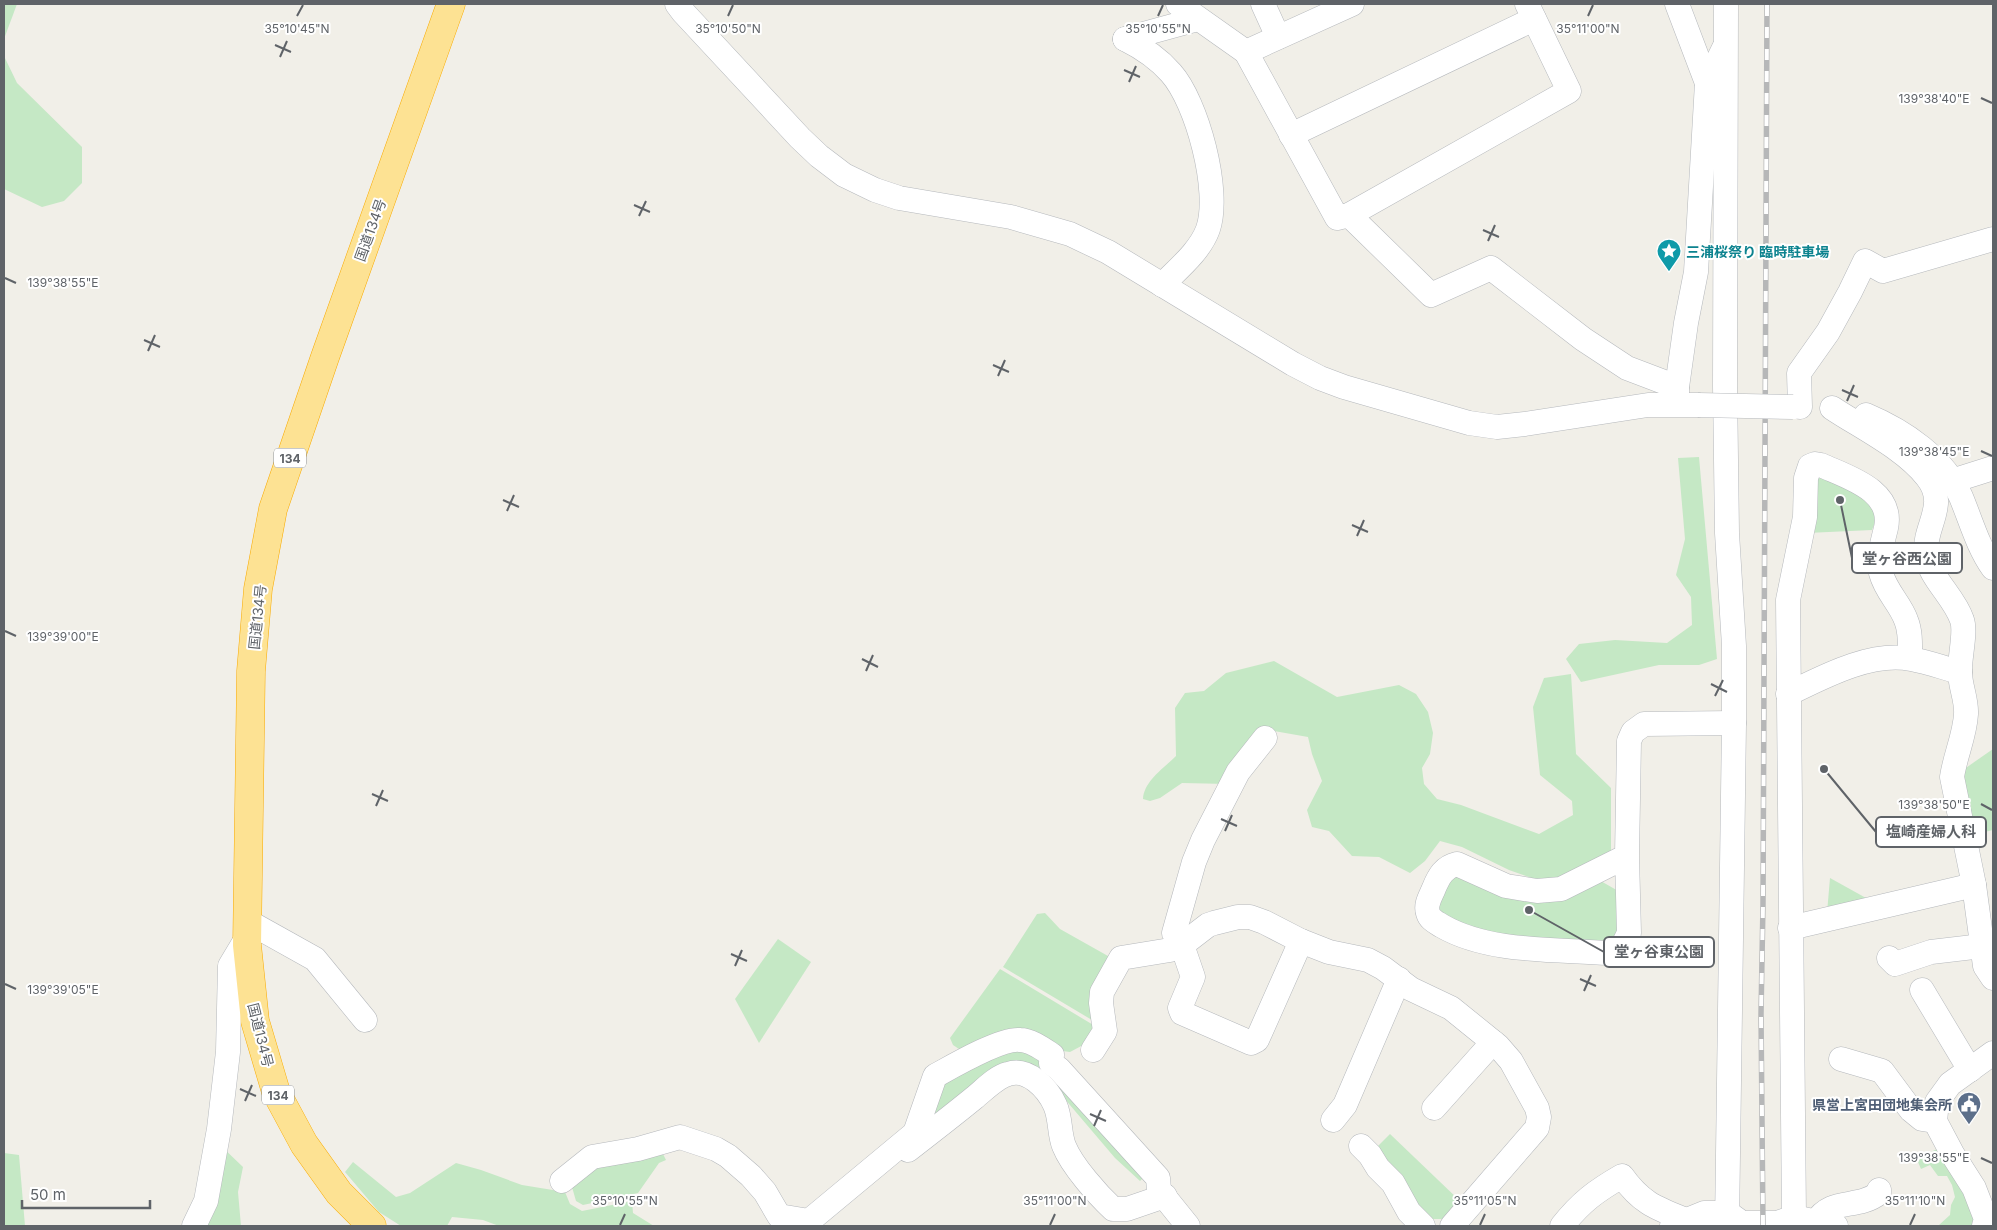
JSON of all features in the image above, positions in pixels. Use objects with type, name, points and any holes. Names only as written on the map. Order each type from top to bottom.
[{"type":"highway","name":"国道134号","points":[[372,1226],[339,1193],[304,1144],[276,1092],[255,1021],[247,945],[252,729],[251,671],[258,589],[274,509],[325,356],[451,4]]},
{"type":"street","points":[[1178,4],[1246,52],[1291,135],[1337,218],[1349,215],[1569,91],[1531,11],[1291,135]]},
{"type":"street","points":[[1263,4],[1278,37]]},
{"type":"street","points":[[1246,52],[1352,4]]},
{"type":"street","points":[[1677,4],[1707,83]]},
{"type":"street","points":[[1726,4],[1725,386],[1727,533],[1734,646],[1728,1220]]},
{"type":"street","points":[[685,7],[800,138],[819,156],[844,175],[875,190],[900,198],[1011,217],[1070,234],[1108,252],[1320,378],[1344,387],[1469,423],[1511,426],[1684,399],[1832,408],[1865,415],[1901,433],[1919,446],[1952,481],[1960,494],[1980,546],[1993,568]]},
{"type":"street","points":[[1162,285],[1204,238],[1208,226],[1211,184],[1207,158],[1188,100],[1173,74],[1156,58],[1126,39],[1198,18]]},
{"type":"street","points":[[1684,399],[1696,272],[1707,83],[1726,42]]},
{"type":"street","points":[[1349,215],[1431,295],[1491,268],[1583,339],[1627,368],[1684,399]]},
{"type":"street","points":[[1796,407],[1799,373],[1828,332],[1865,261],[1883,272],[1993,239]]},
{"type":"street","points":[[1832,408],[1909,459],[1931,483],[1937,499],[1936,510],[1926,544],[1926,555],[1932,570],[1957,607],[1963,622],[1960,672],[1966,715],[1954,760],[1952,777],[1974,885],[1985,966],[1993,978]]},
{"type":"street","points":[[1815,1222],[1790,928],[1788,694],[1788,600],[1805,516],[1807,471],[1810,466],[1815,464],[1864,485],[1878,498],[1885,509],[1887,520],[1881,548],[1881,572],[1888,590],[1907,621],[1910,631],[1910,658]]},
{"type":"street","points":[[1952,481],[1993,468]]},
{"type":"street","points":[[1788,694],[1830,673],[1875,659],[1910,658],[1960,672]]},
{"type":"street","points":[[1627,856],[1561,889],[1536,891],[1506,886],[1457,864],[1449,866],[1439,877],[1427,904],[1428,911],[1432,920],[1452,931],[1473,939],[1507,946],[1608,953],[1616,951],[1622,947],[1629,933],[1627,856],[1630,741],[1633,732],[1644,724],[1734,723]]},
{"type":"street","points":[[1265,738],[1238,772],[1203,840],[1194,862],[1174,933],[1182,945],[1194,977],[1180,1008],[1182,1012],[1251,1043],[1257,1040],[1301,941]]},
{"type":"street","points":[[1790,928],[1974,885]]},
{"type":"street","points":[[1093,1050],[1105,1031],[1101,1002],[1102,992],[1121,958],[1170,950],[1182,945],[1208,925],[1238,917],[1250,918],[1264,922],[1301,941],[1330,952],[1368,960],[1424,996],[1451,1008],[1493,1042],[1511,1061],[1537,1108],[1539,1117],[1538,1128],[1452,1226]]},
{"type":"street","points":[[194,1226],[206,1201],[219,1129],[228,1052],[230,966],[248,929],[315,960],[365,1020]]},
{"type":"street","points":[[1888,958],[1895,964],[1931,952],[1982,946]]},
{"type":"street","points":[[1333,1120],[1345,1105],[1344,1090],[1368,1035],[1399,980]]},
{"type":"street","points":[[1922,990],[1970,1070]]},
{"type":"street","points":[[562,1180],[592,1157],[638,1149],[680,1137],[716,1149],[728,1156],[751,1176],[765,1192],[779,1216],[808,1221],[915,1133],[935,1076],[1002,1043],[1020,1040],[1035,1045],[1052,1055],[1051,1063],[1059,1069],[1158,1178],[1159,1190],[1188,1226]]},
{"type":"street","points":[[1435,1109],[1493,1042]]},
{"type":"street","points":[[1984,1226],[1986,1219],[1974,1188],[1953,1155],[1935,1121],[1937,1102],[1950,1084],[1993,1053]]},
{"type":"street","points":[[1841,1059],[1882,1071],[1911,1110],[1922,1119],[1935,1121]]},
{"type":"street","points":[[859,1179],[904,1154],[992,1083],[1008,1073],[1034,1078],[1055,1105],[1064,1145],[1074,1165],[1113,1209],[1127,1209],[1164,1196]]},
{"type":"street","points":[[1361,1146],[1370,1155],[1378,1168],[1393,1183],[1409,1212],[1423,1226]]},
{"type":"street","points":[[1562,1226],[1594,1192],[1622,1176],[1633,1192],[1679,1223],[1704,1213],[1742,1223],[1815,1222]]},
{"type":"street","points":[[1815,1222],[1822,1213],[1834,1206],[1861,1202],[1872,1198],[1879,1193],[1879,1190]]},
{"type":"green space","points":[[4,4],[17,4],[4,39]]},
{"type":"green space","points":[[4,56],[17,83],[82,147],[82,183],[64,201],[42,207],[4,189]]},
{"type":"green space","points":[[1699,457],[1717,659],[1699,665],[1659,665],[1581,682],[1566,659],[1579,644],[1615,640],[1667,643],[1692,625],[1691,597],[1676,575],[1685,539],[1678,458]]},
{"type":"green space","points":[[1822,474],[1863,496],[1877,517],[1872,530],[1807,533],[1812,481]]},
{"type":"green space","points":[[1274,661],[1337,697],[1399,685],[1416,694],[1428,712],[1433,733],[1430,754],[1422,768],[1424,784],[1437,799],[1461,805],[1539,834],[1573,815],[1572,801],[1540,775],[1533,707],[1544,678],[1571,674],[1576,754],[1611,788],[1611,854],[1554,880],[1537,880],[1509,870],[1462,847],[1440,841],[1425,861],[1410,873],[1379,857],[1352,856],[1329,831],[1312,827],[1307,810],[1322,781],[1308,737],[1274,731],[1228,784],[1182,783],[1160,798],[1150,801],[1143,799],[1147,786],[1176,756],[1175,708],[1185,693],[1204,691],[1226,673]]},
{"type":"green space","points":[[1993,749],[1993,830],[1980,833],[1969,831],[1960,772]]},
{"type":"green space","points":[[1462,874],[1492,887],[1599,880],[1620,892],[1619,933],[1607,945],[1508,939],[1442,918],[1436,902],[1447,880]]},
{"type":"green space","points":[[1830,878],[1866,898],[1868,903],[1827,913]]},
{"type":"green space","points":[[1045,913],[1060,929],[1108,956],[1109,966],[1097,1023],[1003,967],[1037,914]]},
{"type":"green space","points":[[778,939],[811,962],[759,1043],[735,999]]},
{"type":"green space","points":[[1000,969],[1095,1026],[1085,1044],[1070,1052],[1055,1050],[965,1053],[953,1045],[950,1038]]},
{"type":"green space","points":[[1025,1044],[1149,1172],[1140,1181],[1115,1158],[1058,1091],[1021,1065],[921,1134],[939,1079]]},
{"type":"green space","points":[[1390,1134],[1460,1201],[1444,1219],[1424,1219],[1377,1147]]},
{"type":"green space","points":[[220,1145],[243,1167],[238,1192],[241,1226],[203,1226]]},
{"type":"green space","points":[[1937,1149],[1944,1151],[1979,1226],[1939,1225],[1950,1215],[1951,1205],[1955,1197],[1952,1185],[1947,1176],[1938,1176],[1930,1165],[1921,1169],[1918,1162],[1921,1157]]},
{"type":"green space","points":[[662,1152],[666,1160],[659,1163],[638,1193],[583,1205],[576,1201],[572,1187],[597,1166]]},
{"type":"green space","points":[[4,1153],[19,1155],[25,1226],[4,1226]]},
{"type":"green space","points":[[353,1162],[396,1197],[410,1193],[456,1163],[522,1185],[565,1192],[570,1204],[582,1211],[632,1201],[633,1213],[654,1226],[499,1226],[483,1220],[452,1217],[447,1226],[401,1226],[379,1212],[345,1172]]},
{"type":"railway","points":[[1763,1226],[1761,1014],[1767,4]]},
{"type":"place","name":"三浦桜祭り 臨時駐車場","points":[[1669,272]]},
{"type":"place","name":"堂ヶ谷西公園","points":[[1840,500]]},
{"type":"place","name":"塩崎産婦人科","points":[[1824,769]]},
{"type":"place","name":"堂ヶ谷東公園","points":[[1529,910]]},
{"type":"place","name":"県営上宮田団地集会所","points":[[1969,1125]]}]
